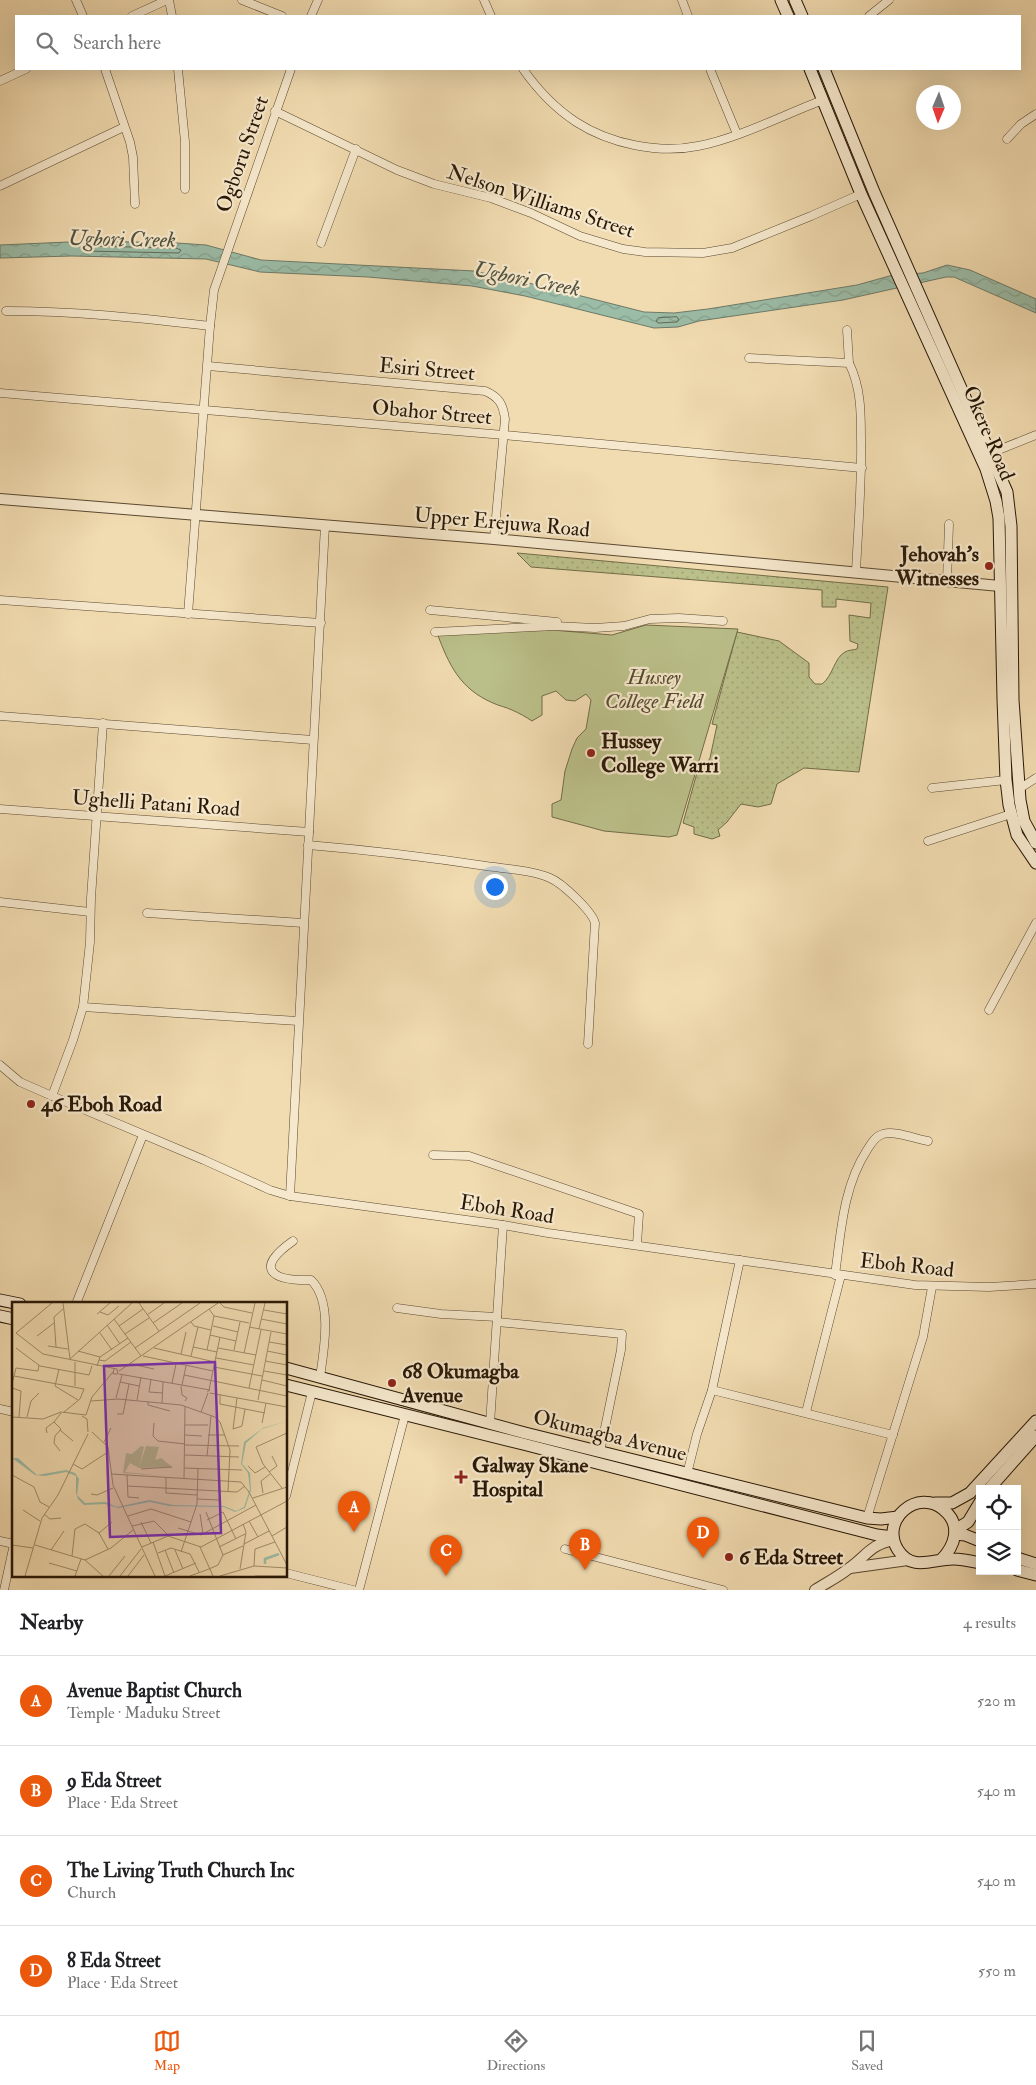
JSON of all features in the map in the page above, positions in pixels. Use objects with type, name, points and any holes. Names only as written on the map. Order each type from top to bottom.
[{"type":"main road","points":[[781,0],[788,15]]},
{"type":"main road","points":[[795,0],[802,15]]},
{"type":"main road","name":"Okere Road","points":[[810,70],[861,194],[939,363],[992,485],[999,518],[1006,780],[1011,814],[1017,835],[1036,863]]},
{"type":"main road","name":"Okere Road","points":[[824,70],[874,192],[992,453],[1007,492],[1010,508],[1013,700],[1019,790],[1024,820],[1036,842]]},
{"type":"main road","name":"Okumagba Avenue","points":[[288,1369],[490,1424],[867,1518],[898,1517]]},
{"type":"main road","name":"Okumagba Avenue","points":[[288,1386],[894,1539]]},
{"type":"main road","points":[[976,1562],[955,1559],[924,1564],[908,1560],[902,1555],[894,1539],[893,1530],[898,1517],[912,1505],[922,1502],[952,1503],[970,1493],[1036,1421]]},
{"type":"main road","points":[[993,1485],[1036,1436]]},
{"type":"main road","points":[[931,1503],[945,1510],[950,1516],[955,1532],[953,1544],[948,1553],[940,1560]]},
{"type":"main road","points":[[955,1532],[968,1522],[976,1509]]},
{"type":"main road","points":[[955,1532],[976,1539]]},
{"type":"main road","points":[[1021,1559],[1036,1564]]},
{"type":"main road","points":[[1021,1571],[1036,1575]]},
{"type":"street","points":[[76,0],[83,15]]},
{"type":"street","points":[[134,15],[168,0],[172,15]]},
{"type":"street","points":[[242,0],[280,15]]},
{"type":"street","points":[[311,15],[318,0]]},
{"type":"street","points":[[484,0],[492,15]]},
{"type":"street","points":[[682,0],[688,15]]},
{"type":"street","points":[[870,15],[889,0]]},
{"type":"street","points":[[0,81],[24,70]]},
{"type":"street","points":[[106,70],[134,157],[135,204]]},
{"type":"street","points":[[178,70],[184,142],[184,189]]},
{"type":"street","name":"Ogboru Street","points":[[188,614],[214,290],[291,70]]},
{"type":"street","points":[[524,70],[542,93],[576,122],[614,139],[633,144],[678,148],[696,146],[737,134],[822,100]]},
{"type":"street","points":[[710,70],[737,134]]},
{"type":"street","name":"Nelson Williams Street","points":[[275,111],[398,170],[434,184],[506,204],[580,236],[623,249],[645,252],[703,253],[732,248],[861,194]]},
{"type":"street","points":[[1007,139],[1021,124],[1036,114]]},
{"type":"street","points":[[0,186],[124,127]]},
{"type":"street","points":[[321,243],[356,149]]},
{"type":"street","points":[[6,311],[73,312],[210,326]]},
{"type":"street","points":[[847,330],[850,363],[855,374],[860,404],[862,468],[856,572]]},
{"type":"street","points":[[749,358],[850,363]]},
{"type":"street","name":"Esiri Street","points":[[208,366],[485,391],[495,395],[500,400],[505,419],[494,539]]},
{"type":"street","name":"Obahor Street","points":[[0,394],[504,435],[862,468]]},
{"type":"street","points":[[992,453],[1036,435]]},
{"type":"street","name":"Upper Erejuwa Road","points":[[0,498],[494,539],[1000,586]]},
{"type":"street","points":[[947,581],[949,524]]},
{"type":"street","points":[[290,1196],[325,525]]},
{"type":"street","points":[[0,600],[321,622]]},
{"type":"street","points":[[430,610],[609,627]]},
{"type":"street","points":[[435,632],[554,626],[609,627],[624,626],[650,619],[679,618],[723,621]]},
{"type":"street","points":[[0,716],[313,740]]},
{"type":"street","points":[[52,1096],[83,1007],[90,942],[90,912],[103,723]]},
{"type":"street","points":[[1019,790],[1036,778]]},
{"type":"street","points":[[932,788],[1006,780]]},
{"type":"street","name":"Ughelli Patani Road","points":[[0,808],[309,832]]},
{"type":"street","points":[[928,840],[1011,814]]},
{"type":"street","points":[[308,845],[461,862],[532,873],[552,879],[588,912],[595,923],[588,1044]]},
{"type":"street","points":[[0,902],[90,912]]},
{"type":"street","points":[[147,912],[303,923]]},
{"type":"street","points":[[989,1010],[1036,923]]},
{"type":"street","points":[[83,1007],[298,1021]]},
{"type":"street","name":"Eboh Road","points":[[0,1065],[20,1082],[270,1190],[290,1196],[932,1287],[989,1287],[1036,1284]]},
{"type":"street","points":[[806,1412],[838,1275],[845,1200],[859,1162],[880,1134],[889,1133],[928,1141]]},
{"type":"street","points":[[77,1302],[143,1134]]},
{"type":"street","points":[[433,1155],[469,1156],[639,1214],[637,1244]]},
{"type":"street","points":[[490,1424],[503,1225]]},
{"type":"street","points":[[293,1241],[278,1251],[272,1259],[270,1266],[272,1272],[281,1278],[311,1280],[321,1293],[326,1326],[320,1377]]},
{"type":"street","points":[[688,1474],[697,1434],[712,1390],[740,1260]]},
{"type":"street","points":[[867,1518],[923,1337],[932,1287]]},
{"type":"street","points":[[397,1308],[622,1334],[621,1350],[600,1452]]},
{"type":"street","points":[[712,1390],[893,1435]]},
{"type":"street","points":[[288,1478],[312,1392]]},
{"type":"street","points":[[358,1590],[405,1415]]},
{"type":"street","points":[[815,1590],[850,1568],[881,1542],[894,1539]]},
{"type":"street","points":[[565,1548],[723,1590]]},
{"type":"street","points":[[4,1590],[12,1553]]},
{"type":"street","points":[[850,1568],[908,1560]]},
{"type":"street","points":[[288,1573],[353,1590]]},
{"type":"green space","points":[[517,553],[888,587],[859,772],[804,768],[777,784],[771,804],[758,807],[741,804],[718,830],[720,836],[712,839],[694,834],[694,827],[683,823],[700,762],[707,763],[710,758],[717,725],[712,724],[737,632],[779,641],[809,663],[809,677],[815,684],[822,684],[826,681],[841,655],[846,651],[857,649],[858,644],[850,641],[849,615],[870,618],[871,603],[836,599],[836,607],[822,607],[822,590],[531,567]]},
{"type":"green space","name":"Hussey College Field","points":[[646,625],[738,629],[677,835],[669,837],[604,831],[552,817],[552,804],[561,800],[565,771],[572,749],[577,738],[586,729],[591,700],[586,694],[575,701],[566,700],[556,691],[542,696],[542,715],[532,721],[472,691],[451,666],[437,633],[552,630],[612,635]]},
{"type":"water","points":[[91,241],[206,245],[261,260],[474,271],[644,312],[674,313],[857,285],[893,275],[923,273],[947,265],[970,270],[1036,299],[1036,313],[954,277],[946,277],[843,300],[699,321],[678,327],[654,328],[525,296],[472,286],[368,277],[260,272],[206,259],[72,256],[0,258],[0,245]]},
{"type":"place","name":"Jehovah's Witnesses","points":[[989,566]]},
{"type":"place","name":"Hussey College Warri","points":[[591,753]]},
{"type":"place","name":"46 Eboh Road","points":[[31,1104]]},
{"type":"place","name":"68 Okumagba Avenue","points":[[392,1383]]},
{"type":"place","name":"Galway Skane Hospital","points":[[461,1477]]},
{"type":"place","name":"Avenue Baptist Church","points":[[354,1532]]},
{"type":"place","name":"6 Eda Street","points":[[729,1557]]},
{"type":"place","name":"8 Eda Street","points":[[703,1558]]},
{"type":"place","name":"9 Eda Street","points":[[585,1570]]},
{"type":"place","name":"The Living Truth Church Inc","points":[[446,1576]]},
{"type":"water label","name":"Ugbori Creek","points":[[122,238]]},
{"type":"water label","name":"Ugbori Creek","points":[[527,278]]}]
